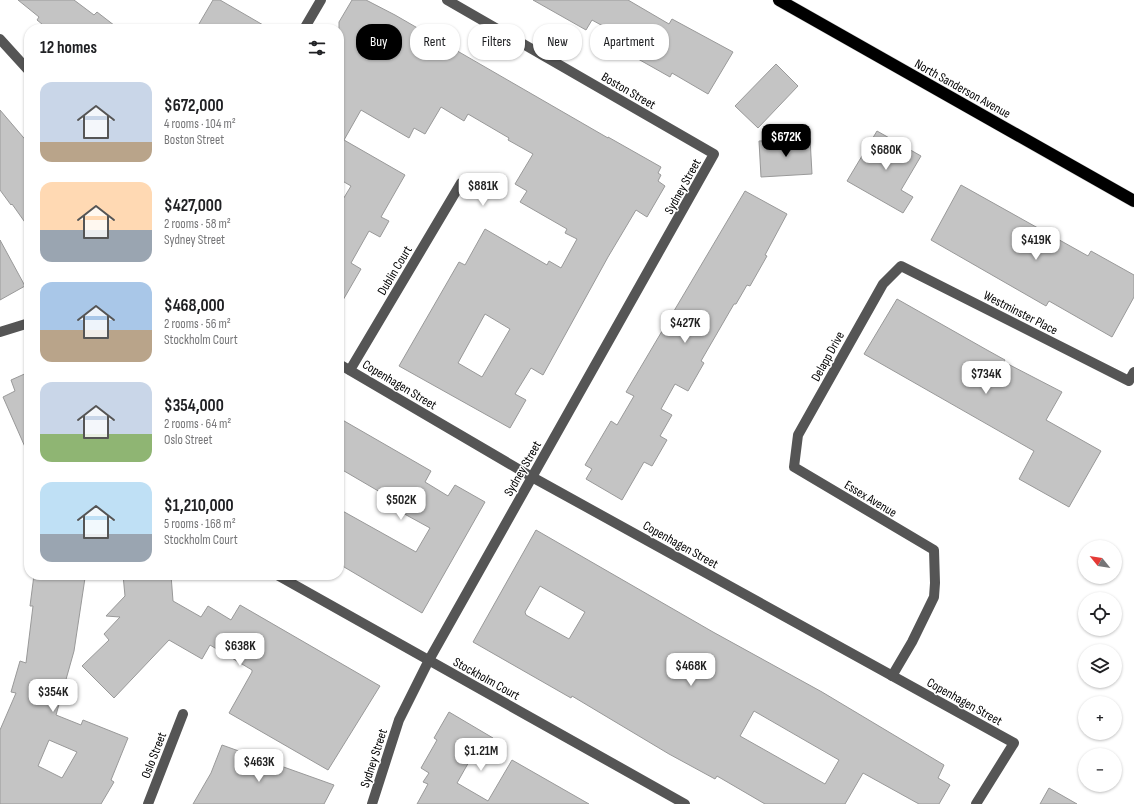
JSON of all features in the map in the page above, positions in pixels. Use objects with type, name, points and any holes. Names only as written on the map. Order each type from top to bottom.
[{"type":"highway","name":"North Sanderson Avenue","points":[[779,0],[1134,201]]},
{"type":"street","points":[[307,24],[321,0]]},
{"type":"street","name":"Boston Street","points":[[447,0],[714,154]]},
{"type":"street","points":[[0,39],[24,65]]},
{"type":"street","name":"Sydney Street","points":[[372,804],[399,720],[429,660],[714,154]]},
{"type":"street","name":"Dublin Court","points":[[350,370],[461,183]]},
{"type":"street","name":"Westminster Place","points":[[901,266],[1131,377]]},
{"type":"street","name":"Delapp Drive","points":[[794,467],[798,435],[883,284],[901,266]]},
{"type":"street","points":[[0,332],[24,325]]},
{"type":"street","name":"Copenhagen Street","points":[[344,367],[532,477],[1014,743],[976,804]]},
{"type":"street","name":"Essex Avenue","points":[[794,467],[934,550],[934,597],[912,642],[892,676]]},
{"type":"street","name":"Stockholm Court","points":[[286,580],[685,804]]},
{"type":"street","name":"Oslo Street","points":[[148,804],[183,714]]},
{"type":"building","points":[[18,0],[74,0],[94,15],[97,12],[113,24],[42,24],[37,20],[39,17]]},
{"type":"building","points":[[213,0],[220,0],[261,24],[199,24]]},
{"type":"building","points":[[352,0],[366,0],[411,24],[410,60],[460,60],[460,53],[468,57],[468,60],[473,60],[661,167],[658,173],[661,175],[658,181],[665,186],[647,217],[636,210],[608,257],[543,375],[531,368],[515,394],[526,400],[510,428],[399,366],[459,262],[465,265],[485,229],[547,265],[549,261],[561,268],[577,239],[565,233],[567,229],[520,202],[527,191],[515,184],[533,154],[468,114],[464,121],[441,107],[425,134],[414,128],[409,138],[361,110],[344,140],[344,24],[339,24],[339,22]],"holes":[[[485,314],[510,329],[482,377],[458,363]]]},
{"type":"building","points":[[533,0],[628,0],[669,24],[599,24],[592,20],[586,30],[582,28],[582,24],[575,24]]},
{"type":"building","points":[[672,19],[733,52],[708,94],[672,73],[670,77],[640,60],[669,60],[669,24]]},
{"type":"building","points":[[776,64],[798,86],[758,128],[735,106]]},
{"type":"building","points":[[0,110],[24,138],[24,221],[0,190]]},
{"type":"building","points":[[877,131],[921,156],[901,190],[913,197],[903,213],[847,181]]},
{"type":"building","points":[[810,138],[812,174],[761,177],[759,141]]},
{"type":"building","points":[[344,140],[405,175],[381,217],[389,221],[380,237],[369,231],[351,263],[361,269],[344,298],[344,198],[351,186],[344,182]]},
{"type":"building","points":[[961,185],[1088,256],[1091,251],[1134,275],[1134,297],[1112,337],[1049,301],[1046,306],[931,240]]},
{"type":"building","points":[[745,191],[787,214],[765,255],[767,256],[750,286],[747,285],[736,304],[734,304],[701,361],[704,363],[688,391],[675,384],[661,409],[672,415],[660,436],[667,440],[652,466],[644,462],[622,500],[586,479],[592,469],[585,465],[611,421],[617,425],[634,396],[626,392]]},
{"type":"building","points":[[0,240],[24,287],[0,300]]},
{"type":"building","points":[[897,299],[1005,360],[1004,362],[1062,392],[1046,420],[1101,451],[1069,507],[1019,479],[1034,451],[864,354]]},
{"type":"building","points":[[24,374],[24,445],[3,397],[15,391],[11,380]]},
{"type":"building","points":[[344,421],[431,471],[425,482],[448,496],[455,485],[485,502],[422,613],[344,567],[344,512],[416,552],[430,528],[388,505],[392,499],[344,471]]},
{"type":"building","points":[[536,530],[713,632],[822,692],[944,765],[938,778],[950,785],[939,804],[919,804],[863,773],[845,804],[765,804],[717,776],[715,779],[669,754],[572,696],[571,698],[473,642]],"holes":[[[540,586],[585,612],[569,639],[526,615],[525,612]],[[754,711],[839,760],[825,784],[740,736]]]},
{"type":"building","points":[[33,580],[85,580],[74,651],[56,715],[81,725],[83,720],[128,738],[111,780],[114,782],[101,804],[0,804],[0,730],[16,693],[11,692],[20,661],[26,663],[33,606],[30,606]],"holes":[[[49,740],[77,752],[62,778],[38,766]]]},
{"type":"building","points":[[123,580],[171,580],[173,601],[201,617],[208,606],[231,620],[240,605],[380,686],[328,770],[229,713],[252,670],[210,645],[202,659],[169,640],[114,698],[82,666],[109,640],[104,634],[120,617],[106,616],[125,596]]},
{"type":"building","points":[[449,712],[493,738],[478,764],[470,760],[457,783],[488,801],[512,760],[589,804],[417,804],[428,784],[423,782],[429,773],[421,768],[437,740],[434,738]]},
{"type":"building","points":[[222,745],[334,785],[324,804],[193,804],[211,773]]},
{"type":"building","points":[[1049,788],[1077,804],[1040,804]]}]
